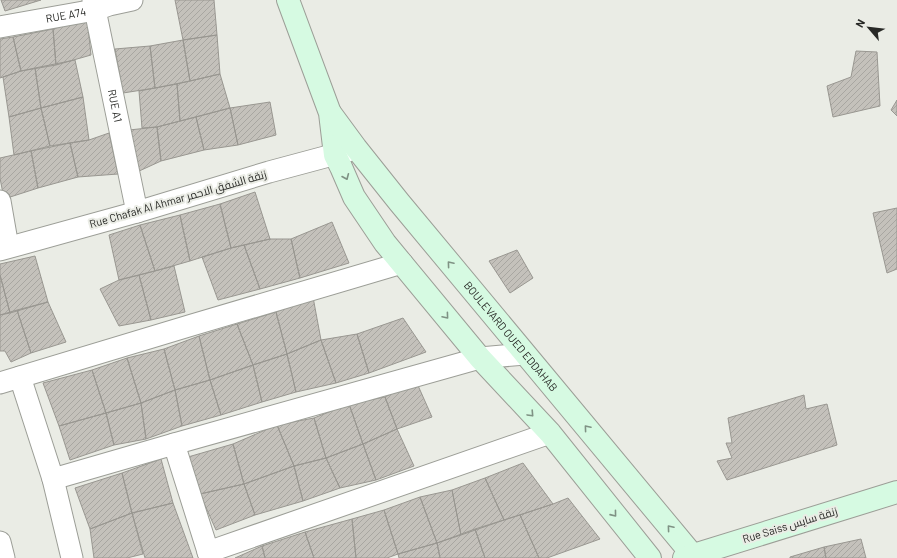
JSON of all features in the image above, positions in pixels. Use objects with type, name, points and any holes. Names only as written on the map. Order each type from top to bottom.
[{"type":"street","name":"RUE A74","points":[[0,27],[94,5],[109,5],[132,0]]},
{"type":"street","name":"BOULEVARD OUED EDDAHAB","points":[[288,0],[330,113],[335,155],[354,197],[385,243],[480,358],[550,433],[650,558]]},
{"type":"street","name":"RUE A1","points":[[94,5],[137,212]]},
{"type":"street","name":"BOULEVARD OUED EDDAHAB","points":[[330,113],[356,148],[690,557]]},
{"type":"street","name":"Rue Chafak Al Ahmar زنقة الشفق الاحمر","points":[[4,248],[137,212],[269,172],[356,148]]},
{"type":"street","points":[[0,200],[4,248]]},
{"type":"street","points":[[0,383],[402,263]]},
{"type":"street","points":[[53,480],[174,444],[480,358],[525,354]]},
{"type":"street","points":[[20,377],[53,480],[72,558]]},
{"type":"street","points":[[174,444],[209,555],[550,433]]},
{"type":"street","name":"Rue Saiss زنقة سايس","points":[[690,557],[897,492]]},
{"type":"street","points":[[0,542],[4,558]]},
{"type":"building","points":[[1,0],[41,0],[5,11]]},
{"type":"building","points":[[175,0],[214,0],[217,35],[183,40]]},
{"type":"building","points":[[87,18],[91,55],[56,65],[53,29]]},
{"type":"building","points":[[53,29],[56,65],[21,71],[13,37]]},
{"type":"building","points":[[217,35],[220,74],[190,81],[183,40]]},
{"type":"building","points":[[13,37],[21,71],[0,78],[0,39]]},
{"type":"building","points":[[183,40],[190,81],[155,88],[150,46]]},
{"type":"building","points":[[150,46],[155,88],[123,93],[115,49]]},
{"type":"building","points":[[856,51],[877,52],[880,106],[833,117],[827,86],[851,77]]},
{"type":"building","points":[[75,60],[83,97],[41,108],[35,68]]},
{"type":"building","points":[[35,68],[41,108],[9,117],[3,77]]},
{"type":"building","points":[[220,74],[230,108],[180,121],[177,84]]},
{"type":"building","points":[[177,84],[180,121],[157,127],[142,128],[139,91]]},
{"type":"building","points":[[83,97],[89,140],[50,146],[41,108]]},
{"type":"building","points":[[897,100],[897,116],[891,110]]},
{"type":"building","points":[[270,102],[276,135],[238,145],[230,108]]},
{"type":"building","points":[[41,108],[50,146],[14,155],[9,117]]},
{"type":"building","points":[[230,108],[238,145],[204,150],[196,117]]},
{"type":"building","points":[[196,117],[204,150],[161,161],[157,127]]},
{"type":"building","points":[[157,127],[161,161],[137,172],[129,130]]},
{"type":"building","points":[[109,133],[118,174],[78,177],[70,143],[89,140]]},
{"type":"building","points":[[70,143],[78,177],[38,188],[31,151]]},
{"type":"building","points":[[31,151],[38,188],[4,199],[0,178],[0,158]]},
{"type":"building","points":[[255,192],[270,239],[231,248],[220,204]]},
{"type":"building","points":[[220,204],[231,248],[190,261],[180,215]]},
{"type":"building","points":[[897,208],[897,269],[887,273],[873,213]]},
{"type":"building","points":[[180,215],[190,261],[155,271],[140,225]]},
{"type":"building","points":[[332,222],[349,263],[300,278],[291,239]]},
{"type":"building","points":[[140,225],[155,271],[119,280],[109,235]]},
{"type":"building","points":[[270,239],[291,239],[300,278],[260,289],[244,245]]},
{"type":"building","points":[[244,245],[260,289],[218,300],[202,257]]},
{"type":"building","points":[[517,250],[533,278],[510,293],[489,261]]},
{"type":"building","points":[[35,256],[48,302],[10,313],[0,275],[0,264]]},
{"type":"building","points":[[174,266],[185,312],[151,320],[139,275]]},
{"type":"building","points":[[0,275],[10,313],[0,315]]},
{"type":"building","points":[[139,275],[151,320],[119,326],[100,289],[119,280]]},
{"type":"building","points":[[313,297],[321,340],[287,354],[276,312]]},
{"type":"building","points":[[48,302],[66,342],[31,353],[17,310]]},
{"type":"building","points":[[17,310],[31,353],[11,362],[5,351],[0,351],[0,315]]},
{"type":"building","points":[[276,312],[287,354],[253,365],[237,324]]},
{"type":"building","points":[[403,318],[426,352],[369,373],[357,334]]},
{"type":"building","points":[[237,324],[253,365],[210,380],[199,336]]},
{"type":"building","points":[[357,334],[369,373],[336,383],[321,340]]},
{"type":"building","points":[[199,336],[210,380],[175,390],[164,349]]},
{"type":"building","points":[[321,340],[336,383],[296,392],[287,354]]},
{"type":"building","points":[[164,349],[175,390],[141,403],[127,358]]},
{"type":"building","points":[[287,354],[296,392],[262,402],[253,365]]},
{"type":"building","points":[[127,358],[141,403],[106,413],[92,370]]},
{"type":"building","points":[[253,365],[262,402],[221,415],[210,380]]},
{"type":"building","points":[[92,370],[106,413],[59,426],[43,383]]},
{"type":"building","points":[[210,380],[221,415],[182,426],[175,390]]},
{"type":"building","points":[[416,381],[432,417],[397,429],[385,397]]},
{"type":"building","points":[[175,390],[182,426],[146,439],[141,403]]},
{"type":"building","points":[[804,395],[806,409],[827,404],[837,445],[727,480],[717,461],[732,458],[726,443],[732,443],[728,418]]},
{"type":"building","points":[[385,397],[397,429],[363,444],[349,404]]},
{"type":"building","points":[[141,403],[146,439],[114,445],[106,413]]},
{"type":"building","points":[[349,404],[363,444],[326,458],[314,418]]},
{"type":"building","points":[[106,413],[114,445],[70,460],[59,426]]},
{"type":"building","points":[[314,418],[326,458],[294,466],[277,425]]},
{"type":"building","points":[[277,425],[294,466],[244,484],[233,444]]},
{"type":"building","points":[[397,429],[414,466],[376,480],[363,444]]},
{"type":"building","points":[[233,444],[244,484],[200,494],[188,457]]},
{"type":"building","points":[[363,444],[376,480],[340,488],[326,458]]},
{"type":"building","points":[[326,458],[340,488],[303,501],[294,466]]},
{"type":"building","points":[[161,459],[173,503],[132,513],[122,473]]},
{"type":"building","points":[[523,463],[553,504],[504,520],[485,478]]},
{"type":"building","points":[[294,466],[303,501],[255,515],[244,484]]},
{"type":"building","points":[[122,473],[132,513],[90,529],[75,488]]},
{"type":"building","points":[[485,478],[504,520],[461,535],[452,490]]},
{"type":"building","points":[[244,484],[255,515],[216,530],[200,494]]},
{"type":"building","points":[[452,490],[461,535],[437,543],[420,497]]},
{"type":"building","points":[[420,497],[437,543],[398,554],[384,510]]},
{"type":"building","points":[[568,498],[600,539],[547,558],[539,558],[520,515]]},
{"type":"building","points":[[173,503],[193,558],[145,558],[132,513]]},
{"type":"building","points":[[384,510],[398,554],[387,558],[356,558],[352,519]]},
{"type":"building","points":[[132,513],[143,554],[127,558],[94,558],[90,529]]},
{"type":"building","points":[[520,515],[539,558],[485,558],[475,529]]},
{"type":"building","points":[[352,519],[356,558],[314,558],[305,532]]},
{"type":"building","points":[[475,529],[485,558],[440,558],[437,543]]},
{"type":"building","points":[[305,532],[314,558],[265,558],[262,546]]},
{"type":"building","points":[[861,539],[866,558],[826,558],[824,547]]},
{"type":"building","points":[[437,543],[440,558],[399,558],[398,554]]},
{"type":"building","points":[[262,546],[265,558],[235,558]]},
{"type":"building","points":[[824,547],[826,558],[790,558],[790,557]]}]
